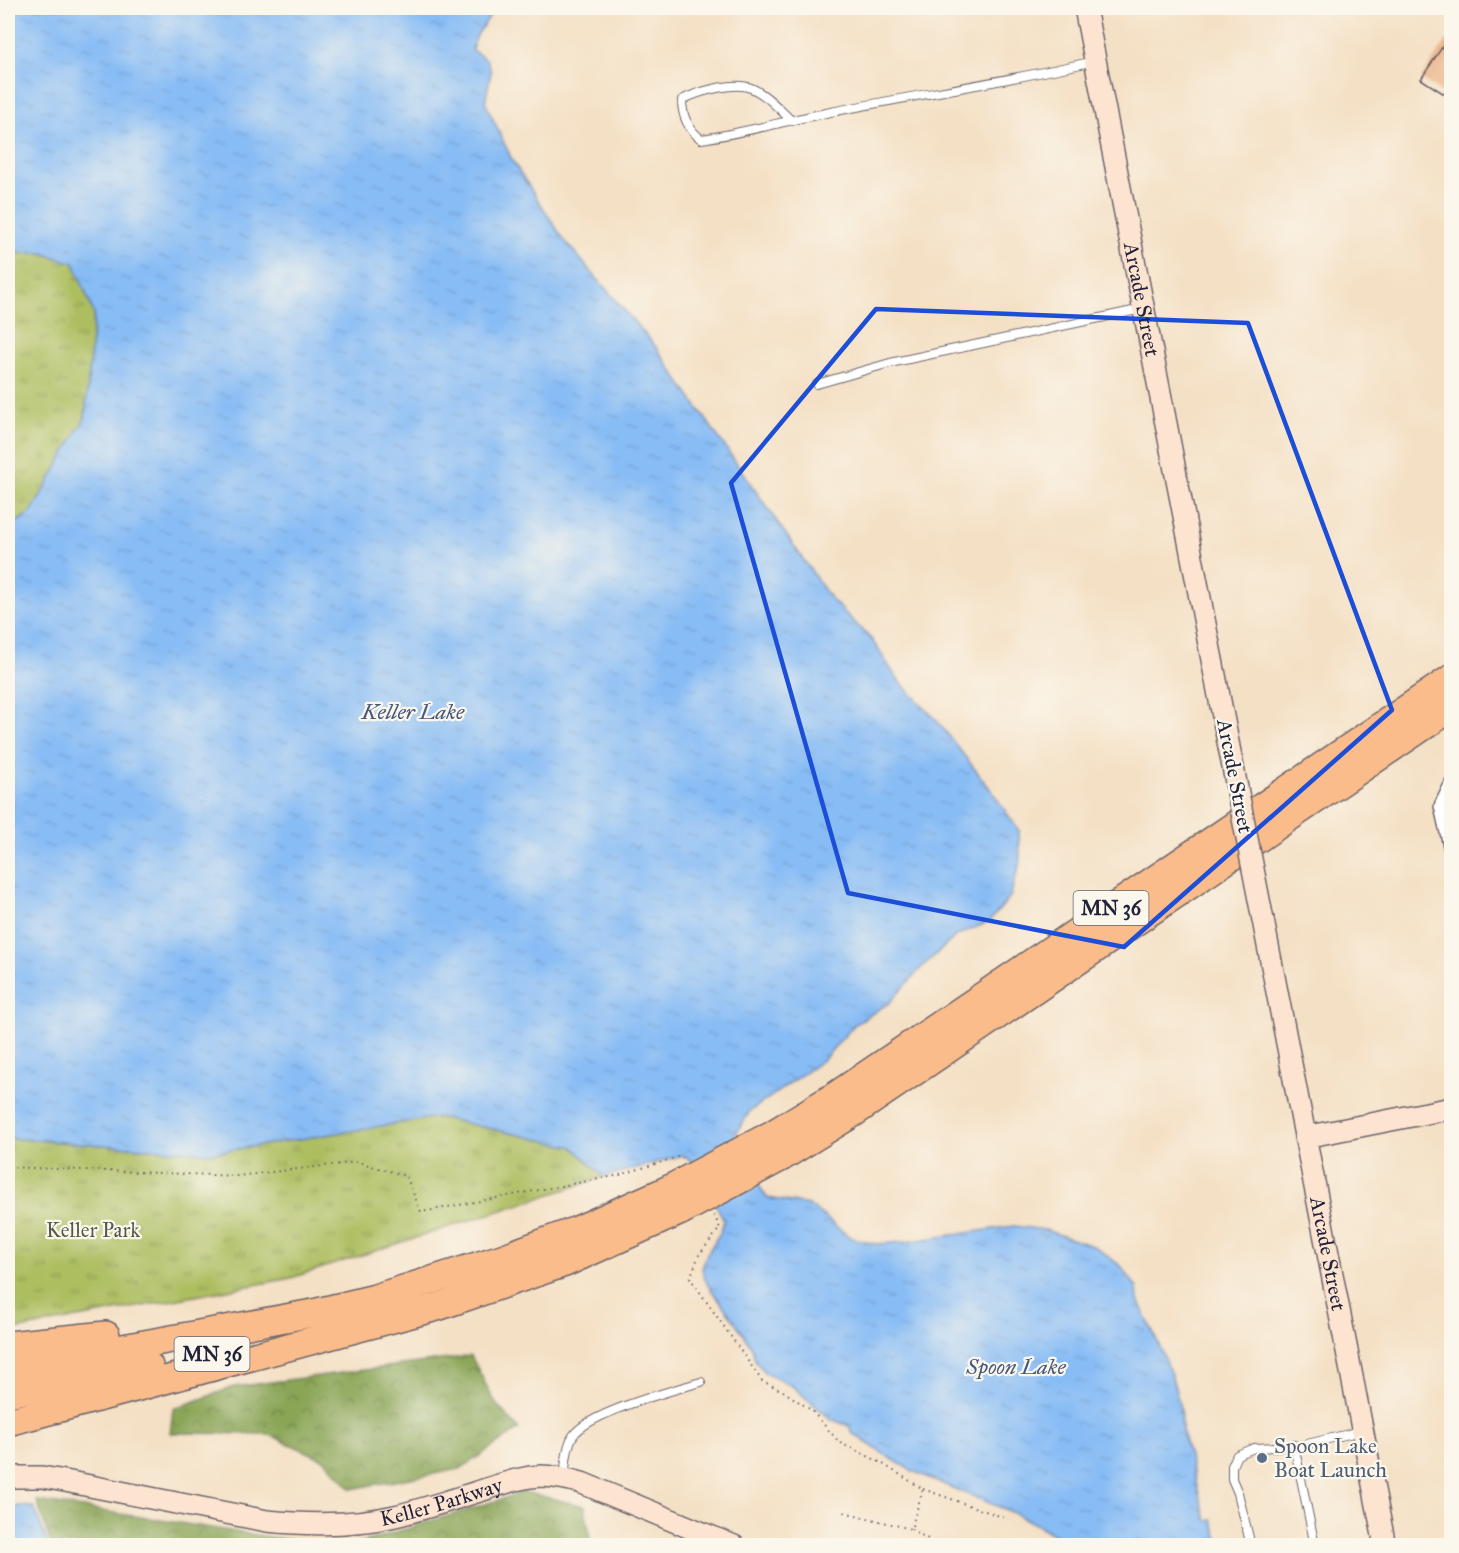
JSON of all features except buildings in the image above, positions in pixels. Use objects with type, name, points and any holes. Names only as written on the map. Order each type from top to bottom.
[{"type":"highway","name":"MN 36","points":[[776,1147],[838,1094],[1452,678]]},
{"type":"highway","name":"MN 36","points":[[8,1393],[415,1314],[565,1263],[674,1201],[776,1147],[852,1114],[1452,707]]},
{"type":"highway","name":"MN 36","points":[[8,1369],[313,1313],[375,1298],[502,1258],[577,1230],[674,1201]]},
{"type":"highway","points":[[8,1345],[313,1313]]},
{"type":"highway","points":[[8,1422],[415,1314]]},
{"type":"street","name":"Arcade Street","points":[[1085,8],[1385,1545]]},
{"type":"street","points":[[1452,784],[1442,806],[1452,850]]},
{"type":"street","points":[[1305,1137],[1452,1108]]},
{"type":"street","name":"Keller Parkway","points":[[8,1477],[42,1477],[267,1521],[333,1524],[393,1516],[522,1477],[543,1476],[582,1483],[734,1545]]},
{"type":"lane","points":[[792,121],[762,94],[750,87],[732,86],[692,95],[682,100],[682,108],[690,130],[701,139],[1012,79],[1095,61]]},
{"type":"lane","points":[[817,384],[890,363],[1144,309]]},
{"type":"lane","points":[[563,1478],[573,1435],[590,1421],[649,1397],[701,1382]]},
{"type":"lane","points":[[1251,1545],[1238,1493],[1232,1479],[1232,1466],[1237,1455],[1254,1448],[1294,1445],[1362,1431]]},
{"type":"lane","points":[[1294,1445],[1315,1545]]},
{"type":"path","points":[[8,1167],[237,1176],[358,1162],[406,1176],[421,1212],[621,1175],[681,1156],[686,1163]]},
{"type":"path","points":[[720,1228],[699,1255],[690,1278],[762,1381],[783,1391],[811,1410],[840,1443],[878,1461],[923,1489],[1008,1519]]},
{"type":"path","points":[[911,1529],[923,1489]]},
{"type":"path","points":[[840,1511],[911,1529],[928,1539],[926,1545]]},
{"type":"highlighted area","points":[[876,309],[1248,323],[1392,710],[1124,947],[848,893],[731,483]]},
{"type":"green space","points":[[8,253],[42,253],[74,263],[94,314],[85,418],[32,511],[8,529]]},
{"type":"green space","name":"Keller Park","points":[[438,1117],[573,1147],[604,1177],[291,1278],[8,1331],[8,1138],[212,1153]]},
{"type":"green space","points":[[471,1356],[496,1404],[519,1429],[460,1469],[351,1489],[325,1460],[268,1434],[170,1433],[173,1409],[234,1387]]},
{"type":"green space","points":[[524,1492],[585,1506],[591,1545],[354,1545]]},
{"type":"green space","points":[[37,1501],[282,1539],[343,1545],[51,1545]]},
{"type":"water","name":"Keller Lake","points":[[8,8],[494,8],[476,38],[472,50],[487,60],[491,72],[485,102],[513,162],[564,240],[655,346],[830,598],[872,640],[898,680],[938,722],[991,790],[1019,831],[1020,862],[1010,897],[989,922],[957,935],[921,968],[889,1003],[855,1024],[824,1059],[749,1112],[731,1142],[767,1198],[809,1205],[851,1238],[876,1244],[905,1242],[1014,1226],[1045,1230],[1096,1247],[1122,1267],[1137,1288],[1138,1300],[1173,1380],[1181,1414],[1182,1431],[1206,1520],[1212,1519],[1220,1545],[1075,1546],[1071,1542],[1067,1544],[1014,1513],[902,1465],[852,1433],[849,1426],[831,1419],[792,1386],[765,1373],[755,1360],[752,1348],[736,1323],[707,1284],[702,1269],[724,1220],[692,1161],[683,1155],[604,1177],[573,1147],[438,1117],[212,1153],[8,1138],[8,529],[32,511],[85,418],[94,314],[74,263],[42,253],[8,253]]},
{"type":"water","points":[[19,1506],[34,1507],[48,1545],[9,1545],[8,1512]]},
{"type":"place","name":"Spoon Lake Boat Launch","points":[[1262,1458]]},
{"type":"water label","name":"Spoon Lake","points":[[1016,1366]]}]
